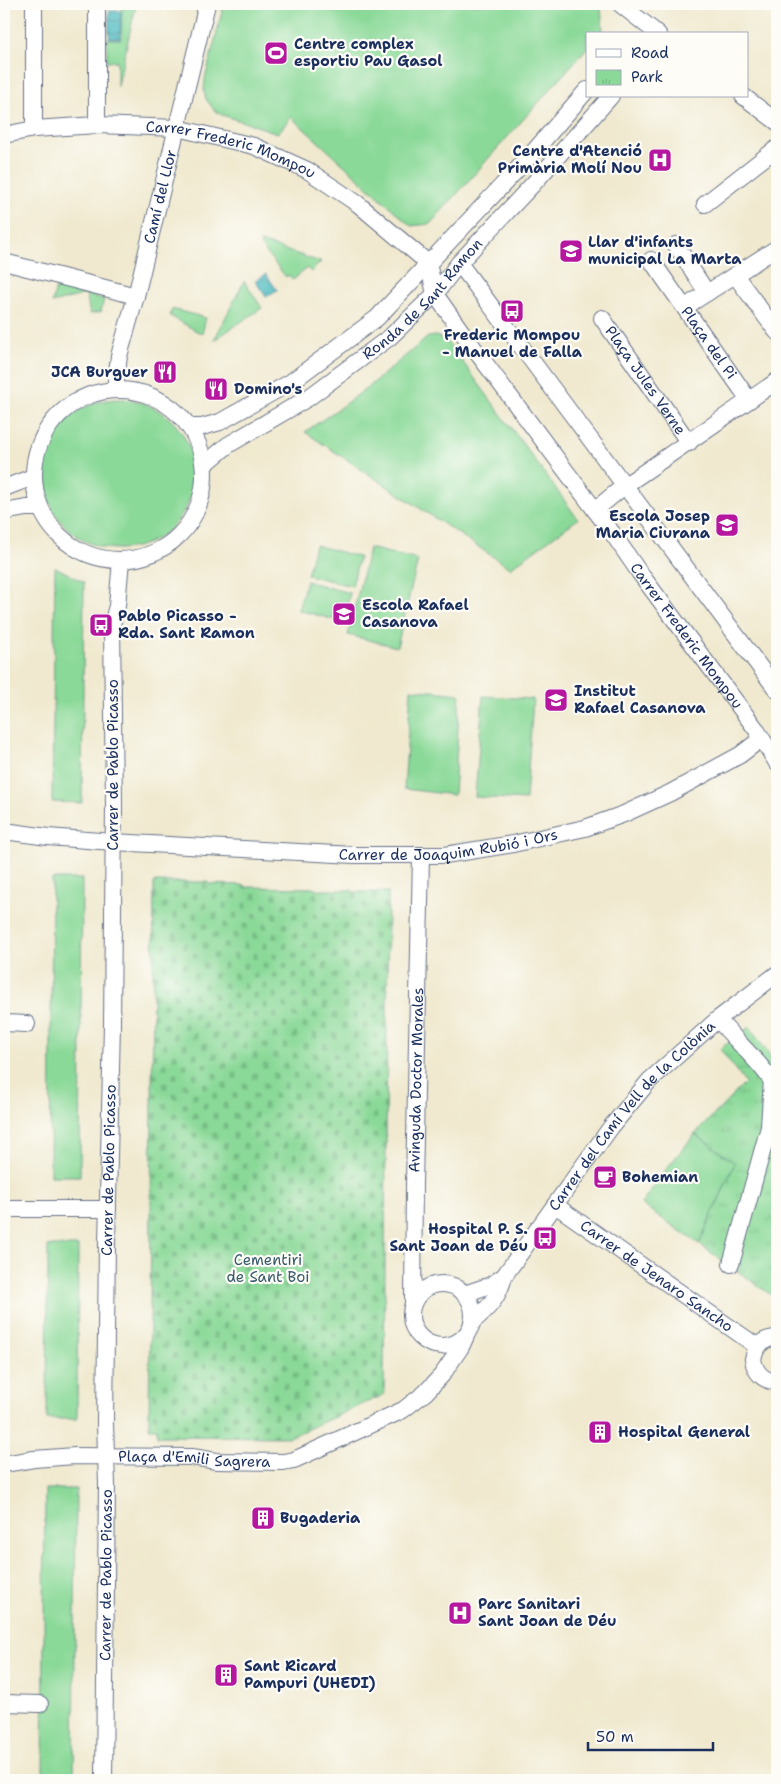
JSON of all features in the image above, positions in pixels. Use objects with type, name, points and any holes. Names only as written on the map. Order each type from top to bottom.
[{"type":"street","points":[[34,4],[34,129]]},
{"type":"street","points":[[97,4],[97,126]]},
{"type":"street","name":"Camí del Llor","points":[[115,389],[119,356],[136,296],[207,4]]},
{"type":"street","points":[[620,4],[646,31]]},
{"type":"street","name":"Ronda de Sant Ramon","points":[[190,428],[220,422],[291,382],[377,318],[529,157],[586,91]]},
{"type":"street","name":"Ronda de Sant Ramon","points":[[204,465],[228,445],[308,398],[390,337],[435,294],[459,263],[534,184],[609,98]]},
{"type":"street","points":[[746,98],[777,122]]},
{"type":"street","name":"Carrer Frederic Mompou","points":[[4,135],[34,129],[97,126],[177,128],[254,146],[307,170],[358,204],[428,263],[435,294],[595,510],[777,763]]},
{"type":"street","points":[[705,204],[777,148]]},
{"type":"street","name":"Plaça del Pi","points":[[676,245],[707,293]]},
{"type":"street","name":"Plaça del Pi","points":[[749,400],[685,307],[777,248]]},
{"type":"street","points":[[651,260],[685,307]]},
{"type":"street","points":[[4,262],[136,296]]},
{"type":"street","points":[[428,263],[459,263],[777,690]]},
{"type":"street","points":[[735,274],[777,332]]},
{"type":"street","name":"Plaça Jules Verne","points":[[602,318],[689,443]]},
{"type":"street","points":[[595,510],[624,486],[777,381]]},
{"type":"street","points":[[115,389],[137,391],[157,398],[176,411],[190,428],[199,445],[204,465],[203,490],[191,521],[181,534],[168,545],[153,553],[137,558],[121,560],[100,558],[72,546],[50,526],[40,508],[35,493],[33,477],[36,453],[49,426],[70,404],[86,396],[103,391],[115,389]]},
{"type":"street","points":[[4,488],[33,477]]},
{"type":"street","points":[[4,512],[26,508],[40,508]]},
{"type":"street","name":"Carrer de Pablo Picasso","points":[[104,1780],[113,842],[112,624],[117,606],[121,560]]},
{"type":"street","name":"Carrer de Joaquim Rubió i Ors","points":[[4,831],[48,837],[113,842],[354,855],[445,855],[558,836],[586,828],[624,814],[670,793],[740,755],[761,739]]},
{"type":"street","name":"Avinguda Doctor Morales","points":[[414,1304],[414,1184],[421,856]]},
{"type":"street","name":"Carrer del Camí Vell de la Colònia","points":[[464,1294],[491,1285],[504,1276],[611,1127],[649,1082],[718,1019],[777,974]]},
{"type":"street","points":[[718,1019],[774,1085],[768,1127],[731,1264]]},
{"type":"street","points":[[4,1023],[27,1024]]},
{"type":"street","name":"Carrer de Jenaro Sancho","points":[[555,1205],[758,1347]]},
{"type":"street","points":[[4,1209],[108,1209]]},
{"type":"street","name":"Carrer del Camí Vell de la Colònia","points":[[414,1304],[411,1313],[412,1323],[416,1332],[430,1344],[449,1345],[458,1342],[492,1304],[501,1289],[504,1276]]},
{"type":"street","points":[[414,1304],[419,1295],[426,1289],[436,1285],[456,1288],[464,1294],[471,1304],[469,1329]]},
{"type":"street","name":"Carrer del Camí Vell de la Colònia","points":[[283,1462],[309,1454],[403,1410],[425,1393],[442,1375],[461,1347],[469,1329]]},
{"type":"street","points":[[777,1338],[764,1341],[758,1347],[753,1359],[758,1374],[763,1379],[777,1382]]},
{"type":"street","name":"Plaça d'Emili Sagrera","points":[[4,1464],[34,1459],[75,1456],[192,1456],[217,1461],[283,1462]]},
{"type":"street","points":[[4,1703],[40,1704]]},
{"type":"green space","points":[[224,4],[595,4],[601,9],[603,31],[586,32],[586,49],[430,224],[411,226],[291,117],[278,133],[215,111],[206,99],[204,91],[205,79]]},
{"type":"green space","points":[[122,6],[136,6],[117,87],[117,61],[107,62],[107,39],[121,39]]},
{"type":"green space","points":[[261,242],[321,262],[311,272],[307,268],[293,280],[289,275],[286,277],[260,245]]},
{"type":"green space","points":[[244,281],[262,308],[214,340]]},
{"type":"green space","points":[[56,287],[85,294],[52,303]]},
{"type":"green space","points":[[86,295],[104,299],[101,312],[90,314]]},
{"type":"green space","points":[[172,309],[206,318],[202,334],[170,316]]},
{"type":"green space","points":[[436,336],[445,340],[451,346],[578,519],[510,568],[305,432],[366,389],[428,337]]},
{"type":"green space","points":[[119,399],[134,400],[148,404],[161,411],[172,421],[182,432],[189,445],[193,459],[193,489],[189,503],[182,516],[172,527],[161,537],[148,544],[134,548],[119,549],[104,548],[90,544],[77,537],[66,527],[56,516],[49,503],[45,489],[44,474],[45,459],[49,445],[56,432],[66,421],[77,411],[90,404],[104,400]]},
{"type":"green space","points":[[315,545],[359,557],[352,586],[307,575]]},
{"type":"green space","points":[[369,548],[418,560],[397,647],[348,635]]},
{"type":"green space","points":[[55,567],[84,582],[82,803],[52,802]]},
{"type":"green space","points":[[306,581],[350,593],[343,622],[298,610]]},
{"type":"green space","points":[[411,689],[460,694],[454,795],[404,789]]},
{"type":"green space","points":[[483,696],[533,699],[526,800],[475,797]]},
{"type":"green space","points":[[52,879],[82,879],[80,1176],[50,1176]]},
{"type":"green space","name":"Cementiri de Sant Boi","points":[[154,882],[209,882],[209,884],[245,885],[245,887],[388,892],[384,1394],[290,1437],[157,1436],[157,1428],[149,1428]]},
{"type":"green space","points":[[749,1027],[777,1065],[777,1299],[699,1244],[735,1163],[695,1134],[745,1083],[720,1049]]},
{"type":"green space","points":[[695,1134],[735,1163],[699,1244],[641,1204]]},
{"type":"green space","points":[[48,1246],[78,1246],[77,1419],[47,1419]]},
{"type":"green space","points":[[45,1489],[76,1489],[74,1780],[43,1780]]},
{"type":"water","points":[[109,11],[121,11],[120,38],[109,38]]},
{"type":"water","points":[[266,274],[277,290],[266,297],[255,281]]},
{"type":"place","name":"Centre complex esportiu Pau Gasol","points":[[276,53]]},
{"type":"place","name":"Centre d'Atenció Primària Molí Nou","points":[[660,160]]},
{"type":"place","name":"Llar d'infants municipal La Marta","points":[[571,251]]},
{"type":"place","name":"Frederic Mompou - Manuel de Falla","points":[[512,311]]},
{"type":"place","name":"JCA Burguer","points":[[165,372]]},
{"type":"place","name":"Domino's","points":[[216,389]]},
{"type":"place","name":"Escola Josep Maria Ciurana","points":[[727,525]]},
{"type":"place","name":"Escola Rafael Casanova","points":[[344,614]]},
{"type":"place","name":"Pablo Picasso - Rda. Sant Ramon","points":[[101,625]]},
{"type":"place","name":"Institut Rafael Casanova","points":[[556,700]]},
{"type":"place","name":"Bohemian","points":[[605,1177]]},
{"type":"place","name":"Hospital P. S. Sant Joan de Déu","points":[[545,1238]]},
{"type":"place","name":"Hospital General","points":[[600,1432]]},
{"type":"place","name":"Bugaderia","points":[[263,1518]]},
{"type":"place","name":"Parc Sanitari Sant Joan de Déu","points":[[460,1613]]},
{"type":"place","name":"Sant Ricard Pampuri (UHEDI)","points":[[226,1675]]}]
